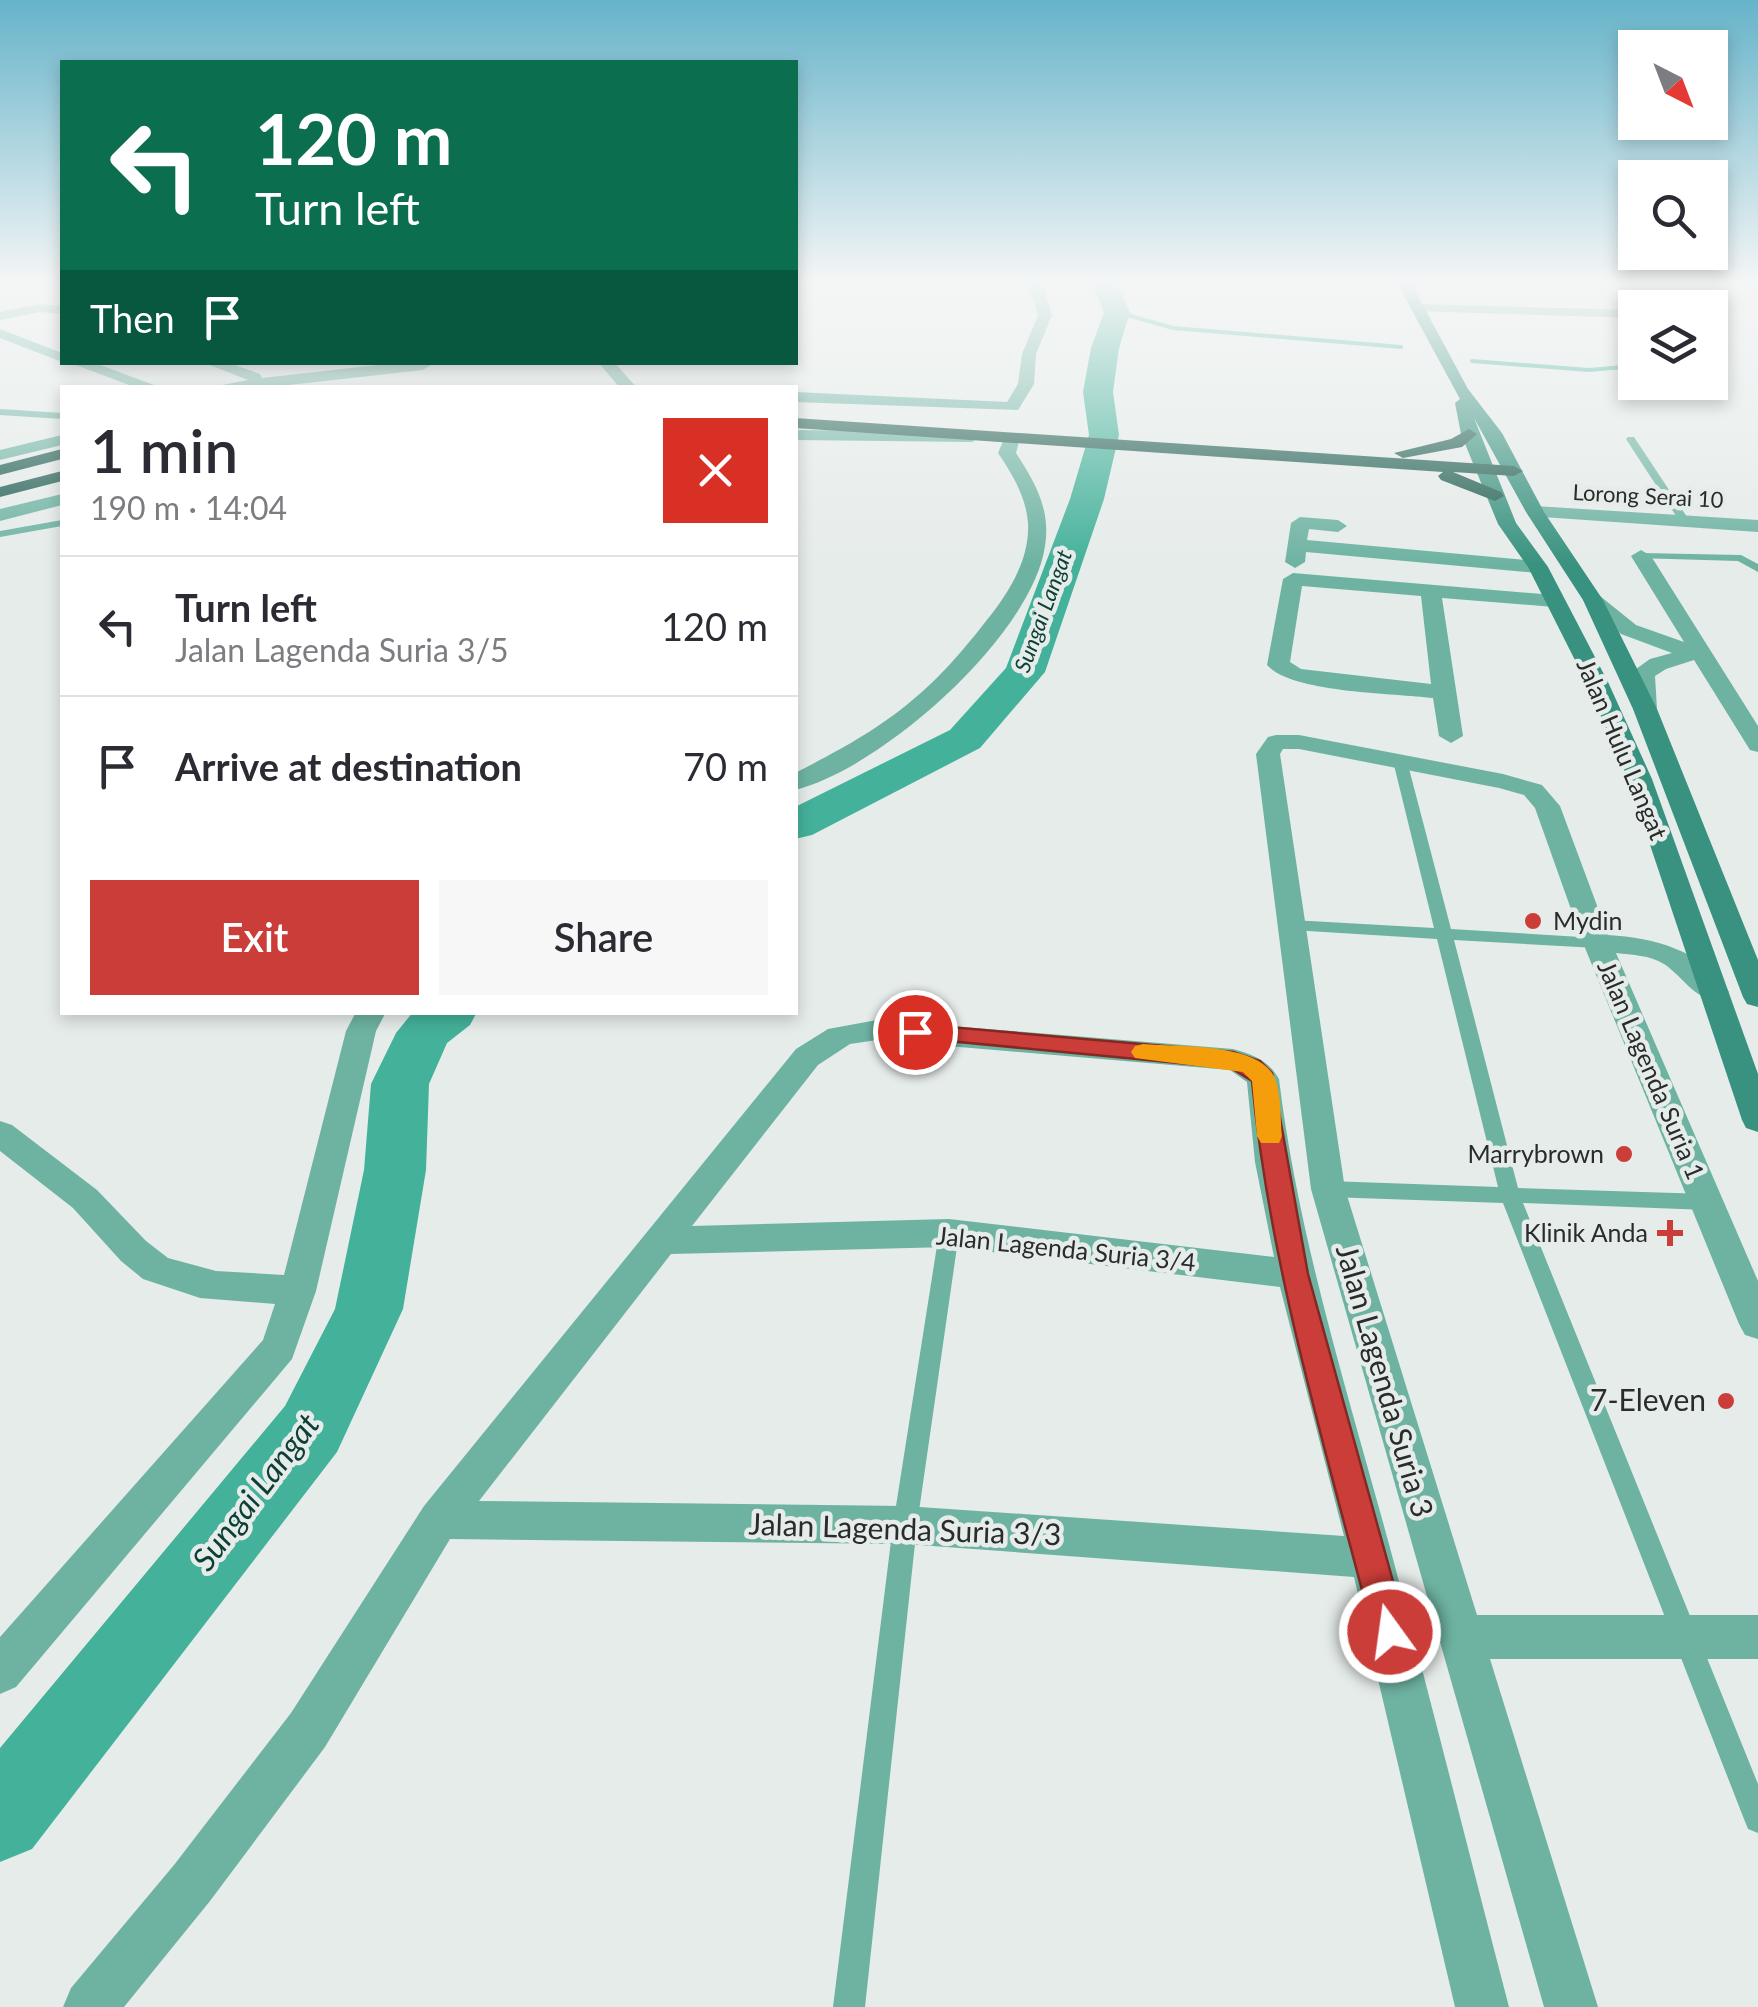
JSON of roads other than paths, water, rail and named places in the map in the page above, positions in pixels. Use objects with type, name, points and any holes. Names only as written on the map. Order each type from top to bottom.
[{"type":"highway","points":[[798,412],[1512,467]]},
{"type":"highway","points":[[798,423],[984,429]]},
{"type":"highway","points":[[1014,431],[1031,440],[1175,443]]},
{"type":"highway","points":[[1396,459],[1456,443],[1469,434]]},
{"type":"highway","points":[[0,470],[60,455]]},
{"type":"highway","points":[[1396,459],[1495,496]]},
{"type":"highway","points":[[0,480],[60,465]]},
{"type":"highway","points":[[0,492],[60,477]]},
{"type":"main road","name":"Jalan Hulu Langat","points":[[1454,377],[1494,433],[1535,512],[1592,600],[1645,710],[1758,997]]},
{"type":"main road","name":"Jalan Hulu Langat","points":[[1461,390],[1469,434],[1507,524],[1538,567],[1597,682],[1640,779],[1758,1120]]},
{"type":"street","points":[[120,377],[145,385]]},
{"type":"street","points":[[254,377],[278,385]]},
{"type":"street","points":[[242,385],[313,377]]},
{"type":"street","points":[[798,397],[1012,406],[1027,377]]},
{"type":"street","points":[[798,398],[984,429]]},
{"type":"street","points":[[15,432],[60,424]]},
{"type":"street","points":[[798,435],[887,439],[984,429]]},
{"type":"street","points":[[800,777],[879,736],[937,693],[1010,606],[1025,582],[1032,570],[1039,533],[1023,474],[1007,453],[1014,431]]},
{"type":"street","points":[[0,455],[60,440]]},
{"type":"street","points":[[0,515],[60,500]]},
{"type":"street","name":"Lorong Serai 10","points":[[1535,512],[1758,526]]},
{"type":"street","points":[[1338,526],[1300,523],[1278,665],[1294,675],[1443,692]]},
{"type":"street","points":[[1297,545],[1538,567]]},
{"type":"street","points":[[1641,556],[1758,745]]},
{"type":"street","points":[[1293,579],[1554,601]]},
{"type":"street","points":[[1431,592],[1452,736]]},
{"type":"street","points":[[1592,600],[1620,628],[1647,640],[1698,652]]},
{"type":"street","points":[[1645,710],[1644,674],[1658,664],[1698,652]]},
{"type":"street","name":"Jalan Lagenda Suria 1","points":[[1276,742],[1298,742],[1503,781],[1533,790],[1547,806],[1597,944],[1758,1324]]},
{"type":"street","name":"Jalan Lagenda Suria 3","points":[[1276,742],[1268,754],[1328,1189],[1570,2007]]},
{"type":"street","points":[[1597,944],[1664,950],[1685,963],[1714,992]]},
{"type":"street","points":[[0,1669],[278,1348],[298,1290],[361,1031],[369,1015]]},
{"type":"street","name":"Jalan Lagenda Suria 3","points":[[657,1241],[823,1042],[856,1031],[915,1032],[1233,1060],[1252,1066],[1264,1078],[1272,1162],[1295,1274],[1371,1558],[1482,2006]]},
{"type":"street","points":[[0,1133],[81,1196],[102,1216],[126,1249],[168,1274],[217,1286],[298,1290]]},
{"type":"street","name":"Jalan Lagenda Suria 3/4","points":[[657,1241],[949,1233],[1295,1274]]},
{"type":"street","points":[[90,2007],[192,1884],[308,1730],[439,1520],[657,1241]]},
{"type":"street","name":"Jalan Lagenda Suria 3/3","points":[[439,1520],[905,1525],[1371,1558]]},
{"type":"street","points":[[1460,1637],[1758,1637]]},
{"type":"street","points":[[1464,2007],[1482,2006]]},
{"type":"lane","points":[[3,409],[60,416]]},
{"type":"lane","points":[[1631,439],[1684,520]]},
{"type":"lane","points":[[0,534],[60,522]]},
{"type":"lane","points":[[1641,556],[1740,558],[1758,569]]},
{"type":"lane","points":[[1400,761],[1510,1195],[1758,1819]]},
{"type":"lane","points":[[1292,925],[1597,944]]},
{"type":"lane","points":[[1328,1189],[1707,1202]]},
{"type":"lane","points":[[848,2007],[905,1525],[949,1233]]},
{"type":"waterway","name":"Sungai Langat","points":[[798,823],[965,739],[1025,672],[1087,499],[1104,435],[1098,392],[1100,377]]},
{"type":"waterway","name":"Sungai Langat","points":[[0,1817],[311,1429],[369,1309],[395,1170],[400,1084],[424,1033],[446,1015]]},
{"type":"place","name":"Mydin","points":[[1533,921]]},
{"type":"place","name":"Marrybrown","points":[[1624,1154]]},
{"type":"place","name":"Klinik Anda","points":[[1670,1233]]},
{"type":"place","name":"7-Eleven","points":[[1726,1401]]}]
